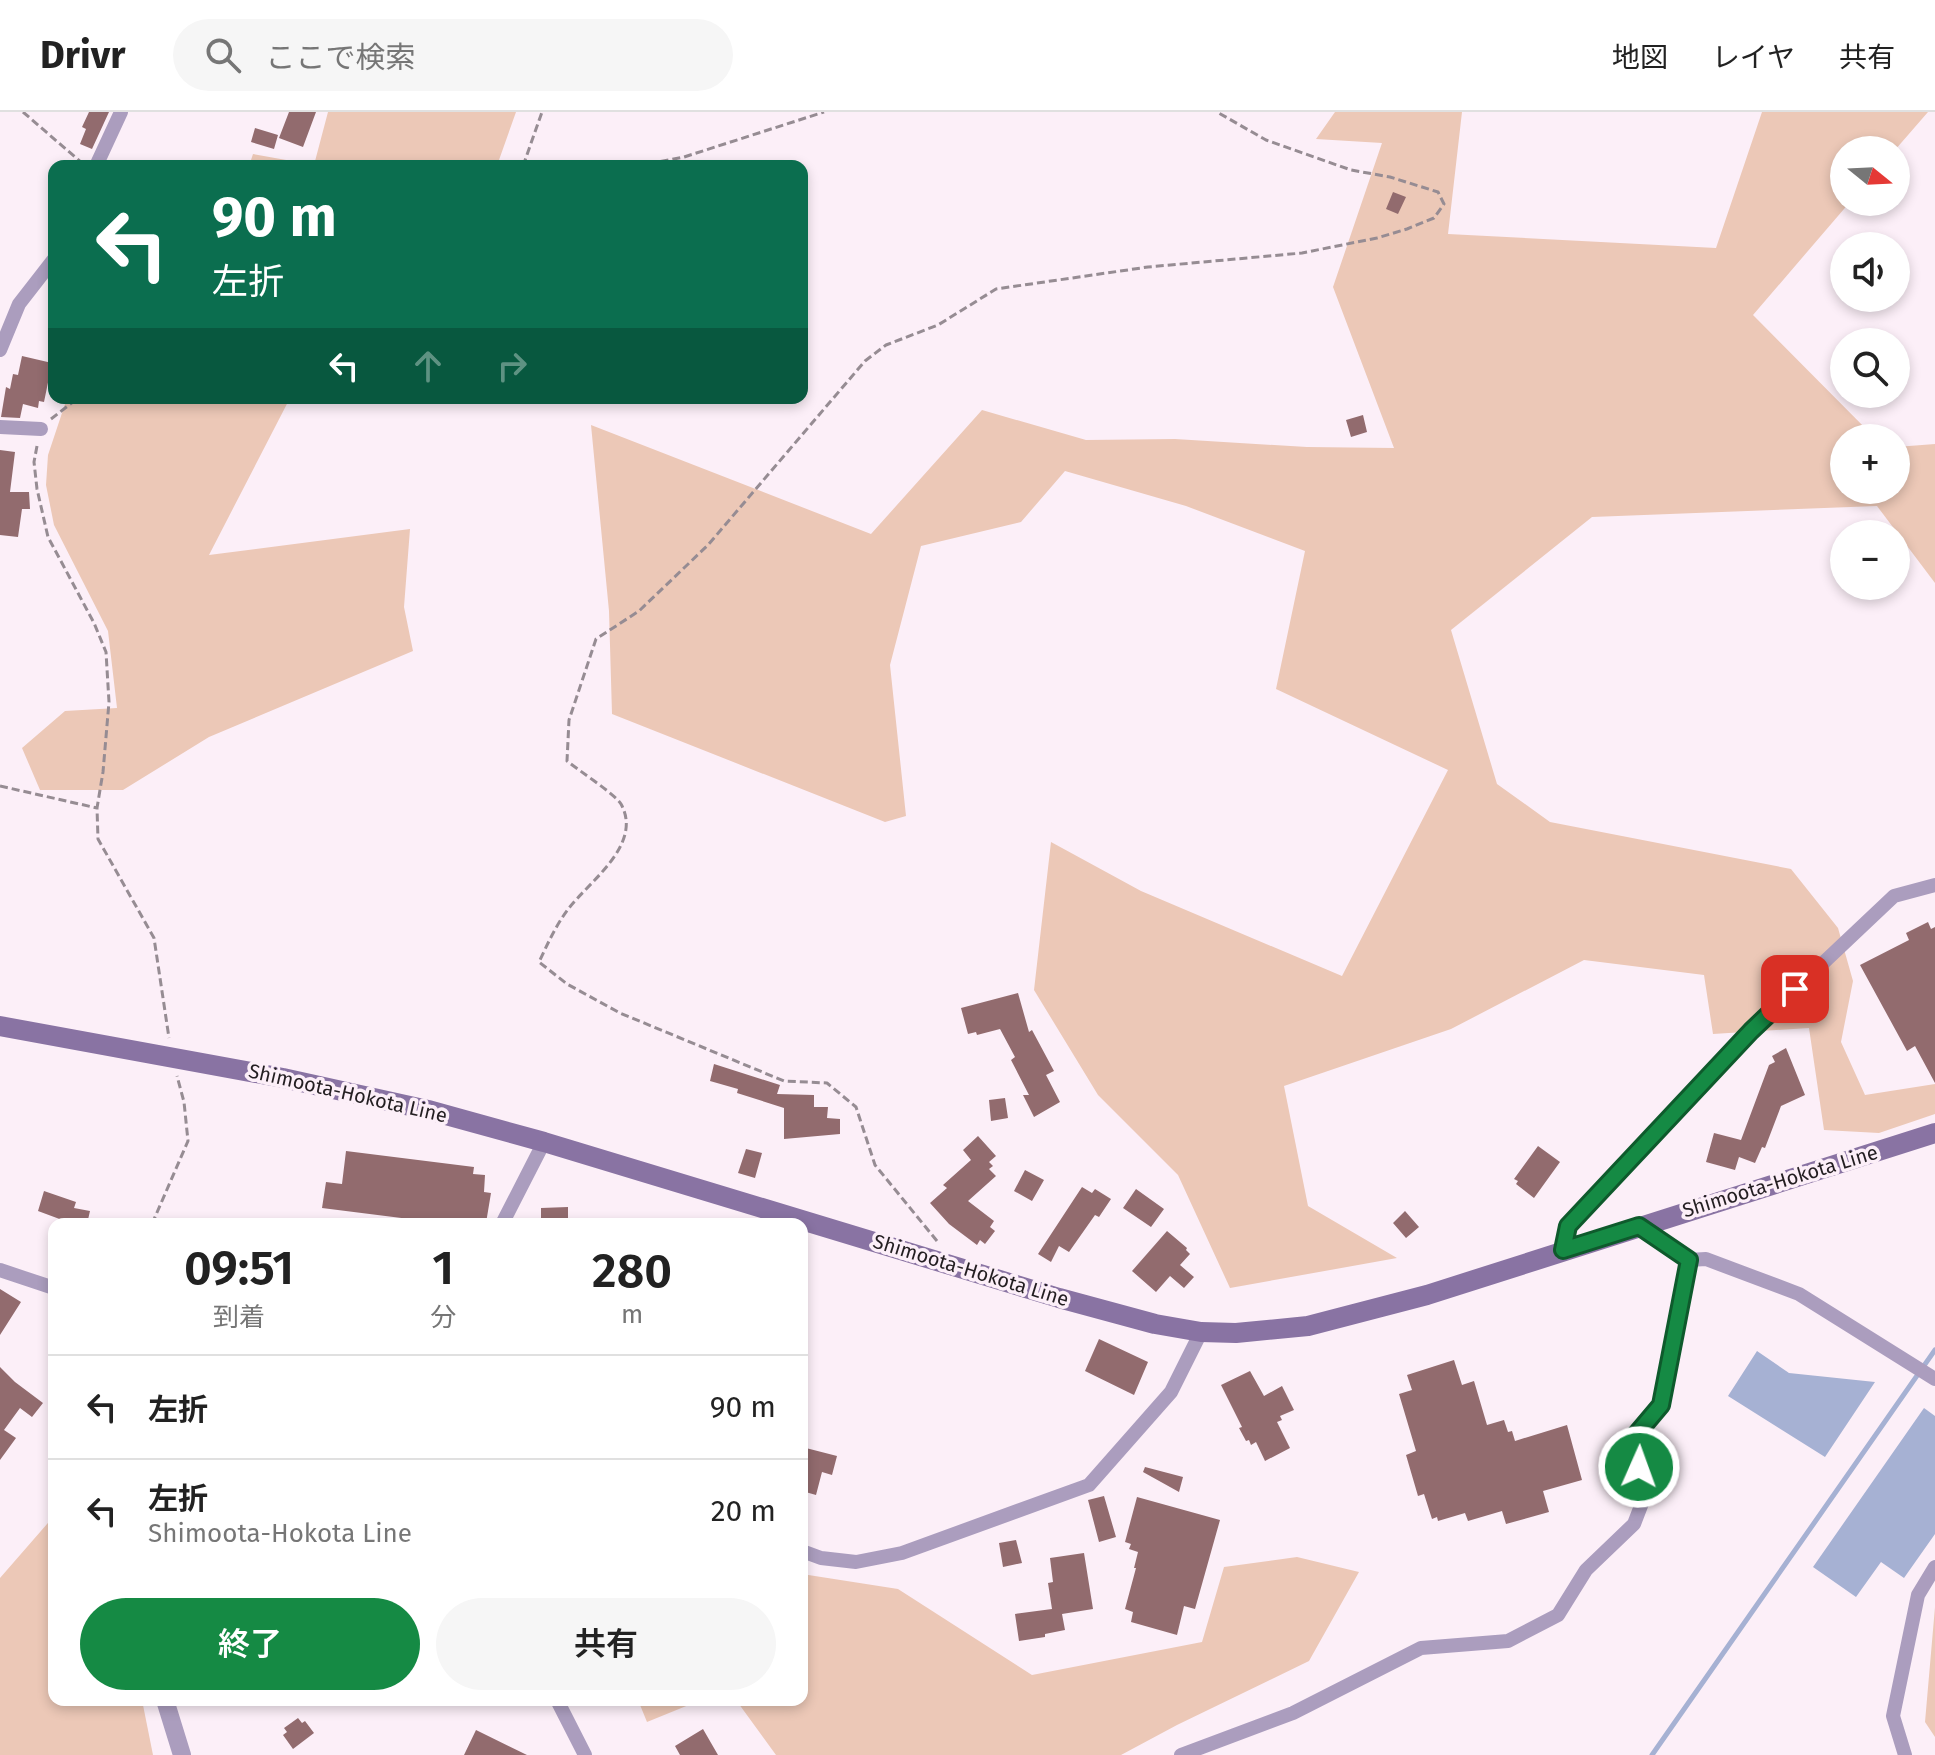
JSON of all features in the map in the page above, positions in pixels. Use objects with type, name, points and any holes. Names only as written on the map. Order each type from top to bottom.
[{"type":"main road","name":"Shimoota-Hokota Line","points":[[0,1026],[172,1056],[428,1110],[797,1218]]},
{"type":"main road","name":"Shimoota-Hokota Line","points":[[808,1221],[1155,1324],[1201,1332],[1249,1333],[1308,1326],[1427,1295],[1935,1133]]},
{"type":"street","points":[[99,160],[121,112]]},
{"type":"street","points":[[0,350],[19,304],[48,267]]},
{"type":"street","points":[[0,427],[41,429]]},
{"type":"street","points":[[1563,1250],[1568,1226],[1751,1031],[1894,896],[1935,885]]},
{"type":"street","points":[[505,1218],[544,1142]]},
{"type":"street","points":[[1639,1226],[1689,1260],[1706,1259],[1799,1294],[1935,1379]]},
{"type":"street","points":[[1181,1755],[1293,1713],[1421,1648],[1508,1641],[1558,1615],[1586,1570],[1634,1524],[1644,1498],[1634,1437],[1661,1405],[1689,1260]]},
{"type":"street","points":[[0,1270],[48,1286]]},
{"type":"street","points":[[808,1553],[856,1562],[902,1553],[1089,1485],[1171,1392],[1201,1332]]},
{"type":"street","points":[[1905,1755],[1893,1716],[1918,1595],[1935,1567]]},
{"type":"street","points":[[167,1706],[182,1755]]},
{"type":"street","points":[[560,1706],[585,1755]]},
{"type":"path","points":[[23,112],[78,160]]},
{"type":"path","points":[[525,160],[542,112]]},
{"type":"path","points":[[668,160],[824,112]]},
{"type":"path","points":[[957,1266],[875,1165],[856,1107],[827,1083],[784,1081],[620,1013],[567,984],[539,962],[552,933],[570,907],[616,855],[627,829],[620,802],[567,761],[569,720],[596,639],[639,611],[708,545],[865,361],[886,345],[938,325],[996,289],[1148,267],[1302,253],[1407,229],[1434,218],[1444,204],[1438,192],[1390,177],[1351,170],[1266,140],[1217,112]]},
{"type":"path","points":[[69,404],[41,429],[34,462],[37,489],[48,537],[106,652],[109,702],[97,808],[98,839],[154,938],[172,1056],[184,1102],[188,1141],[155,1218]]},
{"type":"path","points":[[0,786],[97,808]]},
{"type":"shaded area","points":[[328,112],[516,112],[499,160],[315,160]]},
{"type":"shaded area","points":[[1335,112],[1462,112],[1448,234],[1716,248],[1762,112],[1928,112],[1907,136],[1830,136],[1830,216],[1838,216],[1753,315],[1830,393],[1830,408],[1845,408],[1861,424],[1830,424],[1830,504],[1910,504],[1910,446],[1935,444],[1935,583],[1910,550],[1910,520],[1888,520],[1877,506],[1592,517],[1451,630],[1497,784],[1550,822],[1791,869],[1838,928],[1853,981],[1841,1042],[1865,1095],[1935,1084],[1935,1114],[1879,1133],[1824,1130],[1809,1028],[1713,1034],[1704,975],[1584,960],[1451,1029],[1284,1086],[1308,1206],[1397,1258],[1230,1288],[1178,1175],[1098,1095],[1034,990],[1051,842],[1141,891],[1342,976],[1448,770],[1276,689],[1305,551],[1186,506],[1065,471],[1021,522],[921,546],[890,665],[906,816],[885,822],[612,714],[609,611],[591,425],[871,534],[982,410],[1086,440],[1175,439],[1307,447],[1394,448],[1333,287],[1382,143],[1316,139]]},
{"type":"shaded area","points":[[253,154],[286,160],[251,160]]},
{"type":"shaded area","points":[[65,404],[287,404],[209,555],[410,529],[404,607],[413,651],[209,737],[123,790],[40,790],[22,748],[65,711],[117,708],[108,631],[54,525],[46,485],[48,455]]},
{"type":"shaded area","points":[[48,1523],[48,1706],[143,1706],[153,1755],[0,1755],[0,1578]]},
{"type":"shaded area","points":[[1297,1557],[1359,1572],[1309,1661],[1121,1755],[776,1755],[740,1706],[808,1706],[808,1575],[898,1589],[1032,1675],[1202,1642],[1224,1567]]},
{"type":"shaded area","points":[[1935,1607],[1935,1737],[1925,1722]]},
{"type":"shaded area","points":[[640,1706],[686,1706],[647,1722]]},
{"type":"water","points":[[1757,1351],[1789,1373],[1875,1382],[1825,1457],[1728,1396]]},
{"type":"water","points":[[1924,1408],[1935,1416],[1935,1534],[1904,1578],[1881,1562],[1856,1597],[1813,1567]]},
{"type":"building","points":[[89,112],[109,112],[92,149],[80,144],[86,129],[82,127]]},
{"type":"building","points":[[289,112],[316,112],[303,147],[279,138]]},
{"type":"building","points":[[255,128],[278,135],[274,149],[251,142]]},
{"type":"building","points":[[1393,192],[1406,197],[1398,214],[1386,209]]},
{"type":"building","points":[[22,356],[48,362],[44,402],[39,401],[38,408],[23,404],[20,418],[1,417],[6,387],[10,389],[13,374],[18,375]]},
{"type":"building","points":[[1363,415],[1367,432],[1351,437],[1346,420]]},
{"type":"building","points":[[0,450],[15,452],[10,492],[29,492],[30,509],[22,509],[18,537],[0,535]]},
{"type":"building","points":[[1928,922],[1931,929],[1935,927],[1935,1083],[1915,1046],[1907,1051],[1860,965],[1909,940],[1906,933]]},
{"type":"building","points":[[1018,993],[1029,1032],[1032,1030],[1054,1071],[1046,1075],[1060,1102],[1034,1117],[1023,1095],[1029,1095],[1011,1060],[1015,1057],[1000,1029],[968,1034],[961,1008]]},
{"type":"building","points":[[1786,1048],[1805,1095],[1781,1106],[1765,1148],[1762,1147],[1755,1163],[1739,1157],[1735,1170],[1706,1162],[1714,1133],[1741,1140],[1769,1065],[1775,1062],[1772,1056]]},
{"type":"building","points":[[714,1064],[780,1085],[777,1094],[814,1095],[814,1107],[828,1107],[827,1118],[840,1119],[840,1134],[784,1139],[784,1108],[710,1081]]},
{"type":"building","points":[[1005,1098],[1008,1118],[991,1121],[989,1100]]},
{"type":"building","points":[[978,1136],[996,1156],[989,1162],[993,1166],[989,1169],[996,1176],[968,1201],[994,1221],[990,1227],[995,1231],[985,1244],[980,1240],[977,1245],[949,1224],[930,1203],[947,1188],[943,1185],[971,1160],[963,1150]]},
{"type":"building","points":[[1538,1146],[1560,1162],[1534,1198],[1514,1179]]},
{"type":"building","points":[[746,1149],[762,1153],[755,1178],[738,1173]]},
{"type":"building","points":[[346,1151],[474,1167],[473,1174],[485,1175],[484,1192],[491,1193],[487,1218],[401,1218],[322,1208],[326,1182],[342,1184]]},
{"type":"building","points":[[1025,1170],[1044,1180],[1032,1201],[1014,1191]]},
{"type":"building","points":[[1082,1187],[1092,1193],[1095,1189],[1111,1199],[1099,1217],[1095,1215],[1069,1252],[1059,1246],[1051,1262],[1038,1254]]},
{"type":"building","points":[[1136,1189],[1164,1209],[1151,1227],[1123,1208]]},
{"type":"building","points":[[44,1191],[76,1202],[74,1208],[90,1211],[88,1218],[57,1218],[38,1211]]},
{"type":"building","points":[[568,1207],[568,1218],[541,1218],[541,1208]]},
{"type":"building","points":[[1405,1211],[1419,1227],[1406,1238],[1393,1223]]},
{"type":"building","points":[[1167,1231],[1187,1248],[1190,1254],[1180,1265],[1194,1277],[1184,1288],[1170,1276],[1156,1292],[1132,1271]]},
{"type":"building","points":[[0,1289],[21,1302],[0,1335]]},
{"type":"building","points":[[1099,1339],[1148,1362],[1134,1395],[1085,1371]]},
{"type":"building","points":[[1454,1360],[1462,1385],[1474,1381],[1487,1425],[1504,1420],[1515,1441],[1567,1425],[1582,1480],[1543,1491],[1549,1512],[1506,1524],[1502,1511],[1468,1521],[1465,1513],[1438,1521],[1437,1517],[1432,1519],[1424,1494],[1418,1496],[1406,1455],[1416,1451],[1399,1394],[1412,1390],[1407,1375]]},
{"type":"building","points":[[0,1367],[43,1403],[32,1417],[20,1408],[4,1430],[16,1438],[0,1460]]},
{"type":"building","points":[[1250,1371],[1264,1396],[1282,1386],[1294,1410],[1280,1416],[1282,1420],[1277,1422],[1290,1448],[1265,1461],[1256,1442],[1251,1445],[1249,1440],[1246,1441],[1221,1385]]},
{"type":"building","points":[[808,1449],[837,1456],[832,1475],[822,1472],[816,1495],[808,1493]]},
{"type":"building","points":[[1145,1467],[1183,1477],[1179,1492],[1143,1472]]},
{"type":"building","points":[[1104,1496],[1116,1537],[1099,1542],[1088,1500]]},
{"type":"building","points":[[1137,1497],[1220,1520],[1195,1609],[1184,1606],[1177,1635],[1131,1622],[1133,1612],[1125,1609],[1138,1552],[1129,1549],[1131,1544],[1125,1542]]},
{"type":"building","points":[[1016,1540],[1022,1563],[1003,1567],[999,1543]]},
{"type":"building","points":[[1084,1553],[1093,1609],[1062,1614],[1065,1630],[1019,1641],[1015,1614],[1052,1609],[1048,1583],[1053,1582],[1050,1558]]},
{"type":"building","points":[[298,1718],[302,1723],[305,1721],[314,1733],[293,1749],[283,1735],[287,1732],[284,1728]]},
{"type":"building","points":[[703,1729],[718,1755],[680,1755],[675,1746]]},
{"type":"building","points":[[476,1730],[527,1755],[464,1755]]},
{"type":"waterway","points":[[1652,1755],[1935,1350]]},
{"type":"route","points":[[1639,1467],[1634,1437],[1661,1405],[1689,1260],[1639,1226],[1563,1250],[1568,1226],[1751,1031],[1795,989]]}]
